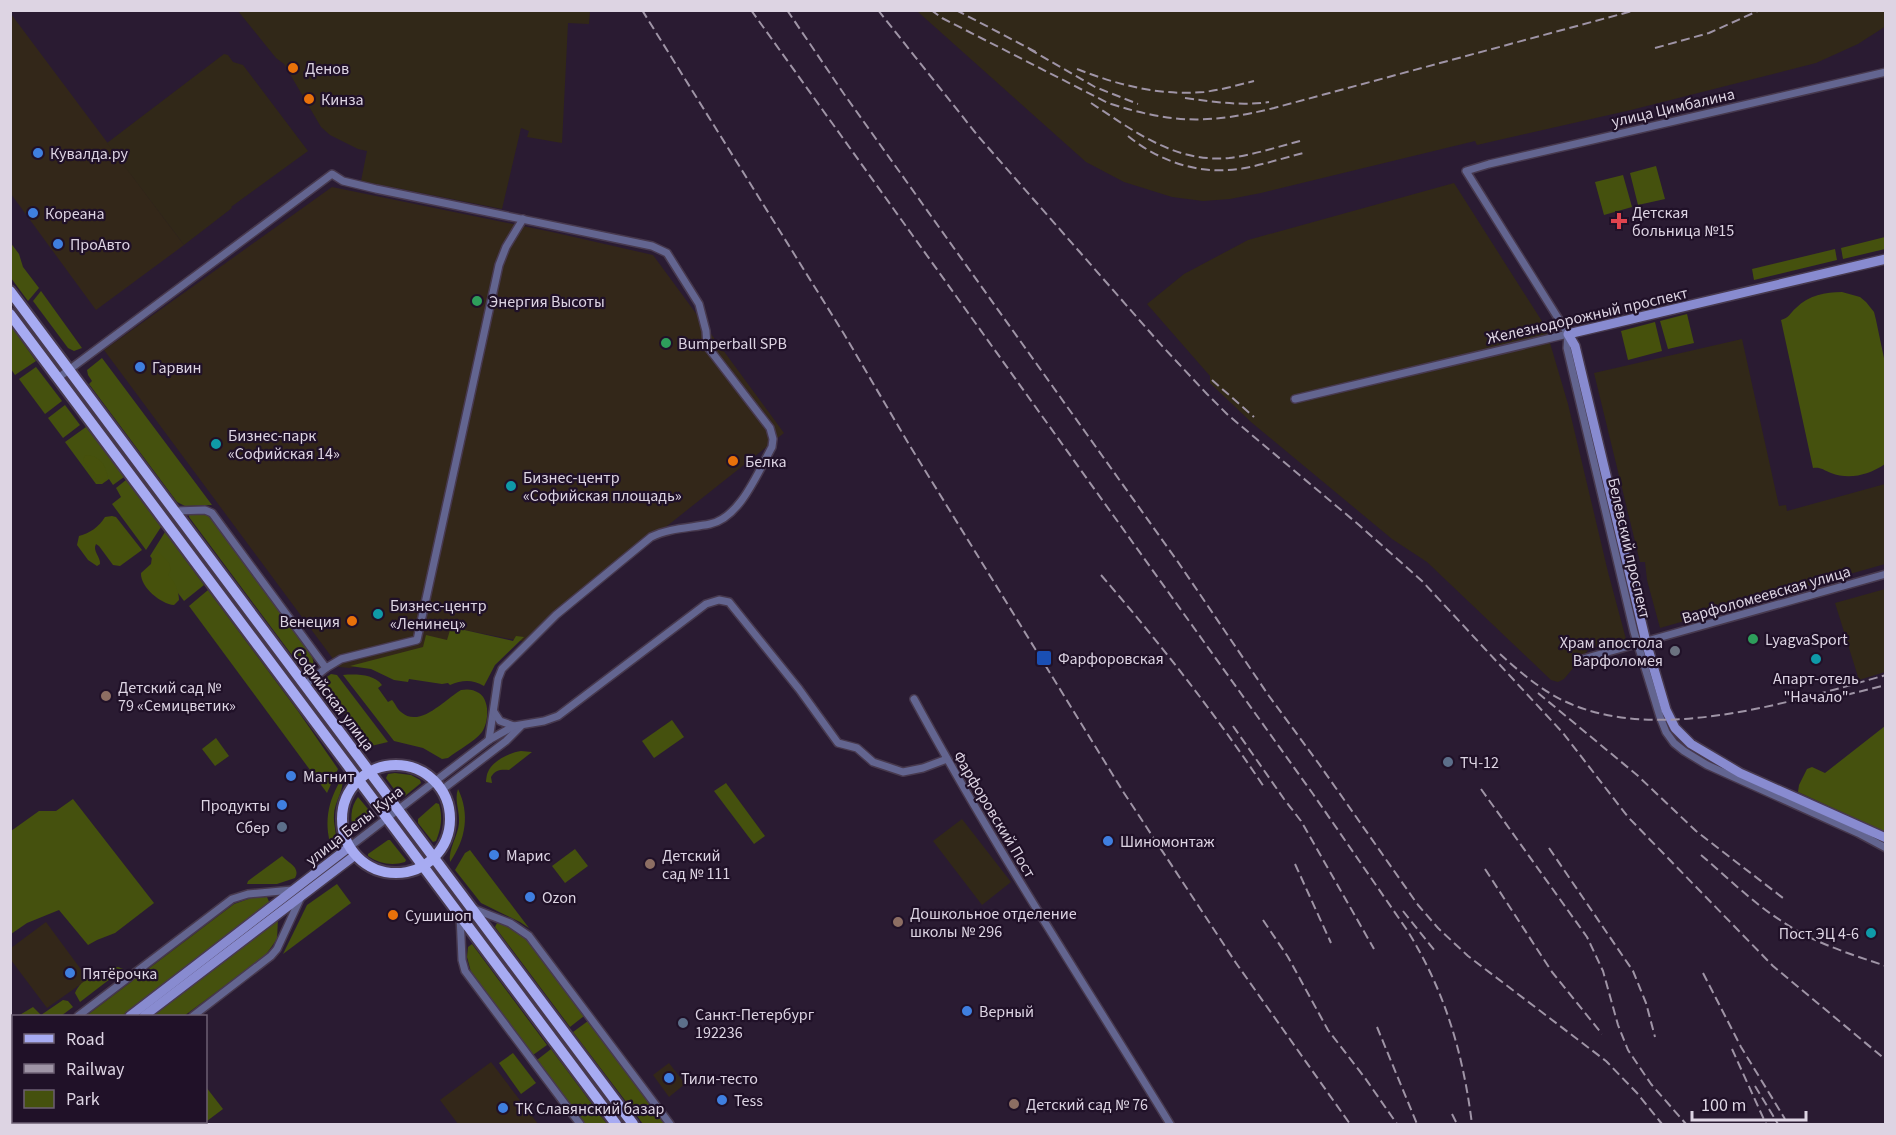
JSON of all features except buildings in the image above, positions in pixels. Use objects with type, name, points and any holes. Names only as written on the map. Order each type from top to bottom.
[{"type":"main road","name":"Софийская улица","points":[[10,291],[633,1125]]},
{"type":"main road","name":"Софийская улица","points":[[10,314],[616,1125]]},
{"type":"main road","points":[[383,766],[404,766],[418,769],[439,785],[449,804],[450,821],[444,845],[424,867],[408,871],[384,871],[368,866],[351,852],[343,829],[347,796],[358,779],[370,771],[383,766]]},
{"type":"street","name":"улица Цимбалина","points":[[1466,171],[1886,72]]},
{"type":"street","name":"Белевский проспект","points":[[1466,171],[1575,346],[1641,643],[1663,726],[1670,738],[1684,752],[1727,775],[1858,833],[1886,848]]},
{"type":"street","points":[[58,378],[332,174],[343,181],[376,189],[651,246],[667,253],[699,304],[706,331],[707,346],[766,422],[773,439],[772,447],[730,515],[712,524],[664,532],[651,537],[587,588],[534,636],[502,669],[498,679],[489,740]]},
{"type":"street","points":[[305,685],[341,659],[417,640],[499,265],[506,247],[523,219]]},
{"type":"street","name":"Железнодорожный проспект","points":[[1295,399],[1886,259]]},
{"type":"street","points":[[175,511],[205,510],[212,513],[326,668]]},
{"type":"street","name":"Варфоломеевская улица","points":[[1584,659],[1886,574]]},
{"type":"street","points":[[494,712],[500,722],[518,726],[558,716],[706,604],[719,600],[729,602],[799,689],[838,743],[857,748],[873,762],[903,772],[923,768],[947,759]]},
{"type":"street","name":"Белевский проспект","points":[[1641,643],[1670,719],[1675,728],[1691,744],[1740,772],[1886,838]]},
{"type":"street","name":"Фарфоровский Пост","points":[[914,699],[1034,906],[1170,1125]]},
{"type":"street","name":"улица Белы Куна","points":[[439,785],[489,740],[518,726]]},
{"type":"street","name":"улица Белы Куна","points":[[146,1015],[351,852],[398,810],[506,741],[518,726]]},
{"type":"street","points":[[81,1015],[232,899],[248,894],[298,893],[274,953],[196,1015]]},
{"type":"street","name":"улица Белы Куна","points":[[133,1015],[298,893]]},
{"type":"street","points":[[472,909],[510,922],[529,936],[670,1125]]},
{"type":"street","points":[[460,915],[462,960],[465,971],[580,1125]]},
{"type":"shaded area","points":[[590,10],[589,24],[568,23],[562,143],[527,137],[529,131],[521,128],[502,209],[361,181],[367,151],[330,135],[321,127],[284,64],[276,58],[238,11]]},
{"type":"shaded area","points":[[1885,10],[1886,26],[1858,44],[1816,63],[1631,110],[1477,145],[1475,141],[1261,193],[1203,201],[1172,197],[1124,182],[1086,162],[917,11]]},
{"type":"shaded area","points":[[11,14],[184,245],[96,310],[11,194]]},
{"type":"shaded area","points":[[224,54],[228,55],[233,62],[243,65],[308,151],[231,207],[184,245],[107,143]]},
{"type":"shaded area","points":[[1454,183],[1545,326],[1568,404],[1626,639],[1589,649],[1564,679],[1558,682],[1551,680],[1427,562],[1392,539],[1251,422],[1210,383],[1210,376],[1147,304],[1184,274],[1248,240]]},
{"type":"shaded area","points":[[332,187],[653,255],[784,433],[662,530],[649,535],[590,582],[526,642],[454,628],[450,643],[426,646],[350,668],[339,667],[104,350]]},
{"type":"shaded area","points":[[1742,339],[1779,506],[1786,505],[1787,511],[1885,484],[1885,564],[1660,628],[1647,580],[1645,562],[1640,562],[1594,373]]},
{"type":"shaded area","points":[[1885,589],[1885,672],[1859,680],[1835,603]]},
{"type":"shaded area","points":[[962,819],[1011,882],[982,905],[933,841]]},
{"type":"shaded area","points":[[46,922],[88,979],[47,1008],[11,960],[11,948]]},
{"type":"shaded area","points":[[491,1062],[538,1124],[458,1124],[440,1100]]},
{"type":"shaded area","points":[[669,1063],[685,1084],[669,1097],[653,1075]]},
{"type":"green space","points":[[1656,166],[1665,199],[1638,205],[1630,173]]},
{"type":"green space","points":[[1623,175],[1632,207],[1604,215],[1595,182]]},
{"type":"green space","points":[[1885,237],[1885,249],[1843,259],[1841,248]]},
{"type":"green space","points":[[10,242],[19,254],[23,267],[39,288],[28,301],[11,278]]},
{"type":"green space","points":[[1835,249],[1837,260],[1754,280],[1752,269]]},
{"type":"green space","points":[[41,291],[82,348],[74,351],[68,348],[33,301]]},
{"type":"green space","points":[[1842,292],[1860,297],[1874,312],[1885,363],[1885,464],[1866,474],[1852,476],[1838,475],[1820,468],[1813,468],[1781,320],[1812,297]]},
{"type":"green space","points":[[1687,314],[1694,343],[1668,349],[1660,321]]},
{"type":"green space","points":[[1655,322],[1662,351],[1628,360],[1621,331]]},
{"type":"green space","points":[[11,326],[36,361],[15,375],[11,369]]},
{"type":"green space","points":[[102,358],[212,505],[185,506],[177,502],[89,384],[92,381],[87,370]]},
{"type":"green space","points":[[36,367],[62,401],[45,414],[19,379]]},
{"type":"green space","points":[[65,405],[80,425],[63,438],[48,418]]},
{"type":"green space","points":[[86,427],[124,477],[113,485],[109,479],[102,484],[96,484],[65,442]]},
{"type":"green space","points":[[85,455],[99,459],[104,465],[108,478],[102,483],[97,481],[83,460]]},
{"type":"green space","points":[[126,480],[161,527],[146,550],[112,504],[121,497],[116,488]]},
{"type":"green space","points":[[203,513],[209,516],[312,655],[314,665],[311,674],[306,674],[189,517],[189,514]]},
{"type":"green space","points":[[105,517],[116,517],[142,550],[120,566],[113,565],[96,544],[95,549],[100,561],[97,566],[88,560],[77,545],[79,536],[94,529]]},
{"type":"green space","points":[[165,532],[204,585],[184,601],[150,556]]},
{"type":"green space","points":[[157,550],[169,563],[171,570],[168,575],[175,583],[179,597],[174,605],[163,602],[152,594],[142,578],[141,573],[151,564],[152,557]]},
{"type":"green space","points":[[208,590],[338,769],[327,793],[189,606]]},
{"type":"green space","points":[[451,627],[513,641],[516,636],[524,637],[495,665],[484,686],[467,681],[450,685],[409,679],[408,682],[394,680],[371,669],[350,666],[423,647],[426,635],[447,640]]},
{"type":"green space","points":[[331,674],[337,675],[388,742],[371,746],[324,688],[324,679]]},
{"type":"green space","points":[[343,675],[359,675],[379,681],[382,685],[378,688],[388,702],[392,700],[400,711],[408,716],[416,717],[432,711],[461,690],[475,691],[483,696],[487,706],[484,728],[479,736],[470,743],[448,758],[442,759],[423,748],[394,741]]},
{"type":"green space","points":[[672,720],[684,737],[654,758],[642,741]]},
{"type":"green space","points":[[1885,726],[1885,832],[1798,792],[1807,769],[1812,767],[1825,773]]},
{"type":"green space","points":[[216,738],[229,756],[215,766],[202,749]]},
{"type":"green space","points":[[521,751],[532,752],[509,770],[494,773],[491,777],[492,783],[486,782],[493,764],[507,755]]},
{"type":"green space","points":[[388,774],[411,775],[421,783],[405,796],[399,796],[386,778]]},
{"type":"green space","points":[[342,778],[342,787],[334,810],[336,843],[333,852],[328,832],[328,814],[333,796]]},
{"type":"green space","points":[[726,783],[765,836],[754,844],[714,791]]},
{"type":"green space","points":[[458,789],[465,817],[460,844],[450,862],[450,852],[459,823]]},
{"type":"green space","points":[[358,797],[373,815],[372,821],[354,833],[353,805]]},
{"type":"green space","points":[[73,799],[154,903],[115,933],[88,945],[59,910],[27,923],[11,934],[11,831],[39,811],[56,811]]},
{"type":"green space","points":[[436,803],[439,804],[441,823],[436,841],[433,842],[418,823],[418,819]]},
{"type":"green space","points":[[388,840],[406,860],[405,862],[386,864],[368,856]]},
{"type":"green space","points":[[575,849],[588,866],[565,883],[552,866]]},
{"type":"green space","points":[[470,850],[529,928],[481,903],[455,870],[465,853]]},
{"type":"green space","points":[[282,856],[295,868],[295,878],[277,884],[247,884],[248,881]]},
{"type":"green space","points":[[337,884],[351,903],[283,954],[307,905]]},
{"type":"green space","points":[[267,897],[270,904],[123,1015],[87,1015],[234,904],[251,898]]},
{"type":"green space","points":[[278,919],[277,939],[265,956],[185,1015],[151,1015]]},
{"type":"green space","points":[[499,922],[515,929],[526,939],[584,1016],[570,1027],[495,927]]},
{"type":"green space","points":[[472,944],[547,1045],[533,1055],[471,972],[467,957],[468,947]]},
{"type":"green space","points":[[118,967],[123,969],[80,1002],[75,993],[82,983],[99,972]]},
{"type":"green space","points":[[63,1000],[68,1001],[73,1007],[62,1015],[41,1015]]},
{"type":"green space","points":[[33,1007],[41,1015],[20,1015]]},
{"type":"green space","points":[[588,1021],[665,1124],[643,1124],[573,1032]]},
{"type":"green space","points":[[551,1049],[607,1124],[585,1124],[537,1060]]},
{"type":"green space","points":[[513,1053],[536,1083],[521,1094],[499,1063]]},
{"type":"green space","points":[[207,1088],[223,1109],[207,1121]]},
{"type":"railway","points":[[642,10],[844,334],[910,446],[1124,793],[1236,963],[1350,1124]]},
{"type":"railway","points":[[751,10],[1313,794],[1407,930],[1442,999],[1463,1072],[1472,1124]]},
{"type":"railway","points":[[787,10],[844,94],[1178,562],[1269,696],[1418,905],[1438,928],[1468,956],[1606,1061],[1637,1093],[1662,1124]]},
{"type":"railway","points":[[878,10],[978,136],[1207,394],[1228,415],[1422,581],[1563,733],[1628,817],[1773,966],[1886,1060]]},
{"type":"railway","points":[[931,10],[942,18],[1108,103],[1152,115],[1191,119],[1230,117],[1274,108],[1636,10]]},
{"type":"railway","points":[[956,10],[1036,52]]},
{"type":"railway","points":[[1655,48],[1709,33],[1760,10]]},
{"type":"railway","points":[[1029,49],[1095,87],[1138,104]]},
{"type":"railway","points":[[1077,69],[1108,80],[1155,91],[1204,92],[1254,81]]},
{"type":"railway","points":[[1185,98],[1237,104],[1269,102]]},
{"type":"railway","points":[[1091,103],[1156,143],[1191,155],[1229,158],[1300,141]]},
{"type":"railway","points":[[1128,136],[1154,154],[1198,169],[1245,168],[1303,153]]},
{"type":"railway","points":[[1212,380],[1254,417]]},
{"type":"railway","points":[[1101,575],[1186,678],[1264,787]]},
{"type":"railway","points":[[1500,654],[1542,688],[1571,704],[1607,715],[1646,720],[1686,719],[1728,714],[1811,696],[1886,675]]},
{"type":"railway","points":[[1846,695],[1886,685]]},
{"type":"railway","points":[[1538,693],[1637,775],[1696,831],[1783,898]]},
{"type":"railway","points":[[1233,726],[1301,821],[1374,949]]},
{"type":"railway","points":[[1481,789],[1587,937],[1603,971],[1618,1025],[1628,1050],[1651,1084],[1686,1124]]},
{"type":"railway","points":[[1549,848],[1633,971],[1646,1003],[1655,1037]]},
{"type":"railway","points":[[1701,855],[1740,889],[1792,928],[1831,947],[1886,966]]},
{"type":"railway","points":[[1295,864],[1331,943]]},
{"type":"railway","points":[[1485,869],[1552,972],[1602,1034]]},
{"type":"railway","points":[[1403,911],[1435,951]]},
{"type":"railway","points":[[1263,920],[1288,957],[1328,1030],[1397,1124]]},
{"type":"railway","points":[[1703,973],[1741,1047],[1785,1119]]},
{"type":"railway","points":[[1377,1027],[1417,1124]]},
{"type":"railway","points":[[1732,1049],[1766,1124]]},
{"type":"railway","points":[[1755,1086],[1778,1124]]},
{"type":"railway","points":[[1452,1114],[1457,1124]]},
{"type":"place","name":"Денов","points":[[293,68]]},
{"type":"place","name":"Кинза","points":[[309,99]]},
{"type":"place","name":"Кувалда.ру","points":[[38,153]]},
{"type":"place","name":"Кореана","points":[[33,213]]},
{"type":"place","name":"Детская больница №15","points":[[1619,221]]},
{"type":"place","name":"ПроАвто","points":[[58,244]]},
{"type":"place","name":"Энергия Высоты","points":[[477,301]]},
{"type":"place","name":"Bumperball SPB","points":[[666,343]]},
{"type":"place","name":"Гарвин","points":[[140,367]]},
{"type":"place","name":"Бизнес-парк «Софийская 14»","points":[[216,444]]},
{"type":"place","name":"Белка","points":[[733,461]]},
{"type":"place","name":"Бизнес-центр «Софийская площадь»","points":[[511,486]]},
{"type":"place","name":"Бизнес-центр «Ленинец»","points":[[378,614]]},
{"type":"place","name":"Венеция","points":[[352,621]]},
{"type":"place","name":"LyagvaSport","points":[[1753,639]]},
{"type":"place","name":"Храм апостола Варфоломея","points":[[1675,651]]},
{"type":"place","name":"Фарфоровская","points":[[1044,658]]},
{"type":"place","name":"Апарт-отель \"Начало\"","points":[[1816,659]]},
{"type":"place","name":"Детский сад № 79 «Семицветик»","points":[[106,696]]},
{"type":"place","name":"ТЧ-12","points":[[1448,762]]},
{"type":"place","name":"Магнит","points":[[291,776]]},
{"type":"place","name":"Продукты","points":[[282,805]]},
{"type":"place","name":"Сбер","points":[[282,827]]},
{"type":"place","name":"Шиномонтаж","points":[[1108,841]]},
{"type":"place","name":"Марис","points":[[494,855]]},
{"type":"place","name":"Детский сад № 111","points":[[650,864]]},
{"type":"place","name":"Ozon","points":[[530,897]]},
{"type":"place","name":"Сушишоп","points":[[393,915]]},
{"type":"place","name":"Дошкольное отделение школы № 296","points":[[898,922]]},
{"type":"place","name":"Пост ЭЦ 4-6","points":[[1871,933]]},
{"type":"place","name":"Пятёрочка","points":[[70,973]]},
{"type":"place","name":"Верный","points":[[967,1011]]},
{"type":"place","name":"Санкт-Петербург 192236","points":[[683,1023]]},
{"type":"place","name":"Тили-тесто","points":[[669,1078]]},
{"type":"place","name":"Tess","points":[[722,1100]]},
{"type":"place","name":"Детский сад № 76","points":[[1014,1104]]},
{"type":"place","name":"ТК Славянский базар","points":[[503,1108]]}]
